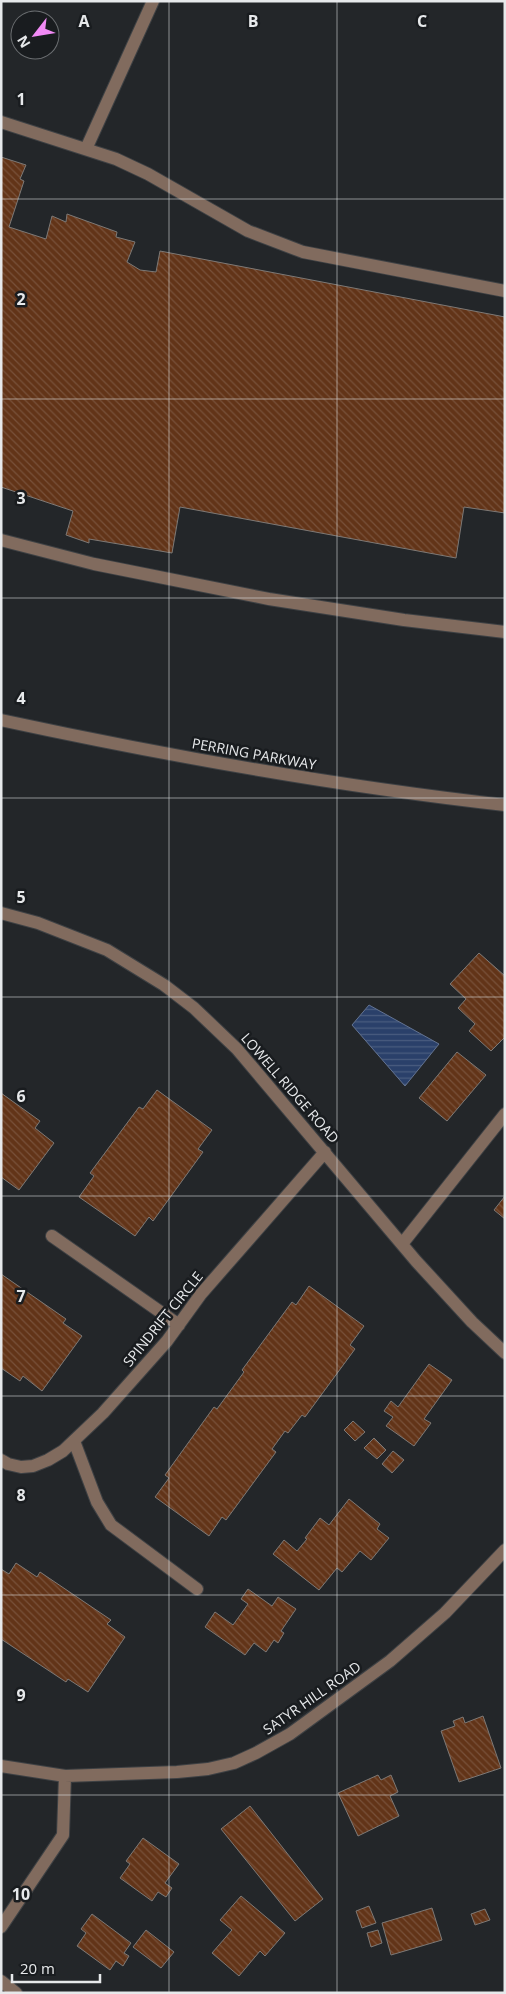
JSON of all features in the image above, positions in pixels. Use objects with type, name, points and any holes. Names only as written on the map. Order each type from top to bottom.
[{"type":"street","points":[[86,150],[153,1]]},
{"type":"street","points":[[1,122],[116,159],[148,174],[248,231],[276,243],[303,252],[505,291]]},
{"type":"street","points":[[1,540],[94,564],[269,599],[404,620],[505,632]]},
{"type":"street","name":"PERRING PARKWAY","points":[[1,720],[123,746],[252,770],[414,795],[505,805]]},
{"type":"street","name":"LOWELL RIDGE ROAD","points":[[1,913],[38,924],[107,950],[164,985],[194,1008],[237,1049],[402,1244],[472,1322],[505,1353]]},
{"type":"street","points":[[402,1244],[505,1114]]},
{"type":"street","name":"SPINDRIFT CIRCLE","points":[[1,1460],[14,1466],[33,1466],[48,1460],[63,1451],[103,1414],[179,1325],[201,1294],[325,1152]]},
{"type":"street","points":[[52,1236],[179,1325]]},
{"type":"street","points":[[74,1441],[97,1502],[111,1525],[198,1589]]},
{"type":"street","name":"SATYR HILL ROAD","points":[[1,1766],[65,1776],[169,1773],[208,1769],[234,1763],[298,1729],[390,1661],[445,1613],[505,1550]]},
{"type":"street","points":[[1,1927],[63,1835],[65,1776]]},
{"type":"street","points":[[1,1982],[16,1993]]},
{"type":"water","points":[[369,1005],[439,1044],[405,1086],[352,1025]]},
{"type":"building","points":[[1,157],[26,165],[20,179],[24,181],[9,227],[46,239],[52,216],[66,222],[67,214],[117,232],[116,237],[135,242],[127,262],[140,270],[156,272],[160,251],[505,317],[505,513],[464,507],[456,558],[180,507],[172,553],[89,539],[89,543],[66,535],[73,511],[1,487]]},
{"type":"building","points":[[479,953],[505,976],[505,1037],[491,1051],[469,1031],[475,1024],[458,1008],[466,999],[450,984]]},
{"type":"building","points":[[457,1052],[486,1075],[447,1121],[419,1098]]},
{"type":"building","points":[[157,1090],[212,1130],[198,1149],[203,1152],[153,1221],[149,1217],[135,1236],[79,1197],[94,1176],[90,1173],[139,1107],[143,1109]]},
{"type":"building","points":[[1,1093],[40,1121],[35,1128],[54,1143],[19,1190],[1,1177]]},
{"type":"building","points":[[505,1196],[505,1219],[494,1210]]},
{"type":"building","points":[[1,1274],[66,1319],[63,1323],[82,1336],[42,1391],[23,1376],[20,1381],[1,1368]]},
{"type":"building","points":[[309,1286],[364,1326],[350,1345],[355,1349],[305,1417],[302,1415],[288,1433],[285,1431],[272,1449],[276,1452],[226,1520],[222,1517],[209,1536],[155,1497],[169,1478],[165,1475],[214,1407],[217,1409],[244,1372],[242,1370],[292,1302],[296,1305]]},
{"type":"building","points":[[429,1364],[452,1380],[424,1419],[431,1423],[414,1446],[386,1426],[393,1417],[384,1411],[391,1401],[398,1407]]},
{"type":"building","points":[[353,1421],[365,1432],[355,1441],[344,1430]]},
{"type":"building","points":[[374,1438],[386,1450],[377,1459],[364,1448]]},
{"type":"building","points":[[393,1451],[404,1460],[392,1473],[382,1464]]},
{"type":"building","points":[[349,1499],[380,1524],[377,1529],[389,1538],[371,1560],[360,1551],[342,1572],[337,1568],[319,1590],[273,1554],[284,1540],[297,1551],[320,1518],[329,1525]]},
{"type":"building","points":[[16,1563],[37,1577],[40,1572],[111,1620],[107,1624],[125,1637],[88,1692],[68,1679],[66,1682],[1,1639],[1,1569],[9,1574]]},
{"type":"building","points":[[248,1589],[272,1606],[278,1597],[296,1609],[281,1631],[284,1633],[278,1643],[274,1640],[266,1652],[254,1643],[245,1655],[205,1627],[215,1612],[233,1625],[248,1604],[241,1599]]},
{"type":"building","points":[[483,1716],[501,1768],[459,1782],[441,1731],[455,1726],[453,1721],[463,1717],[465,1723]]},
{"type":"building","points":[[378,1775],[381,1780],[391,1775],[398,1792],[390,1796],[399,1816],[358,1836],[338,1793]]},
{"type":"building","points":[[250,1806],[323,1899],[295,1921],[221,1829]]},
{"type":"building","points":[[143,1838],[179,1864],[165,1883],[172,1888],[166,1897],[158,1892],[152,1901],[120,1878],[130,1864],[126,1861]]},
{"type":"building","points":[[241,1896],[285,1933],[265,1956],[260,1951],[239,1976],[212,1953],[232,1930],[220,1920]]},
{"type":"building","points":[[369,1906],[376,1923],[362,1928],[356,1911]]},
{"type":"building","points":[[432,1908],[442,1940],[391,1955],[382,1923]]},
{"type":"building","points":[[485,1909],[490,1920],[475,1925],[471,1914]]},
{"type":"building","points":[[92,1914],[131,1943],[124,1953],[129,1956],[123,1966],[116,1961],[110,1970],[77,1946],[86,1933],[81,1929]]},
{"type":"building","points":[[146,1930],[174,1952],[161,1968],[133,1947]]},
{"type":"building","points":[[378,1930],[382,1943],[371,1947],[367,1933]]}]
